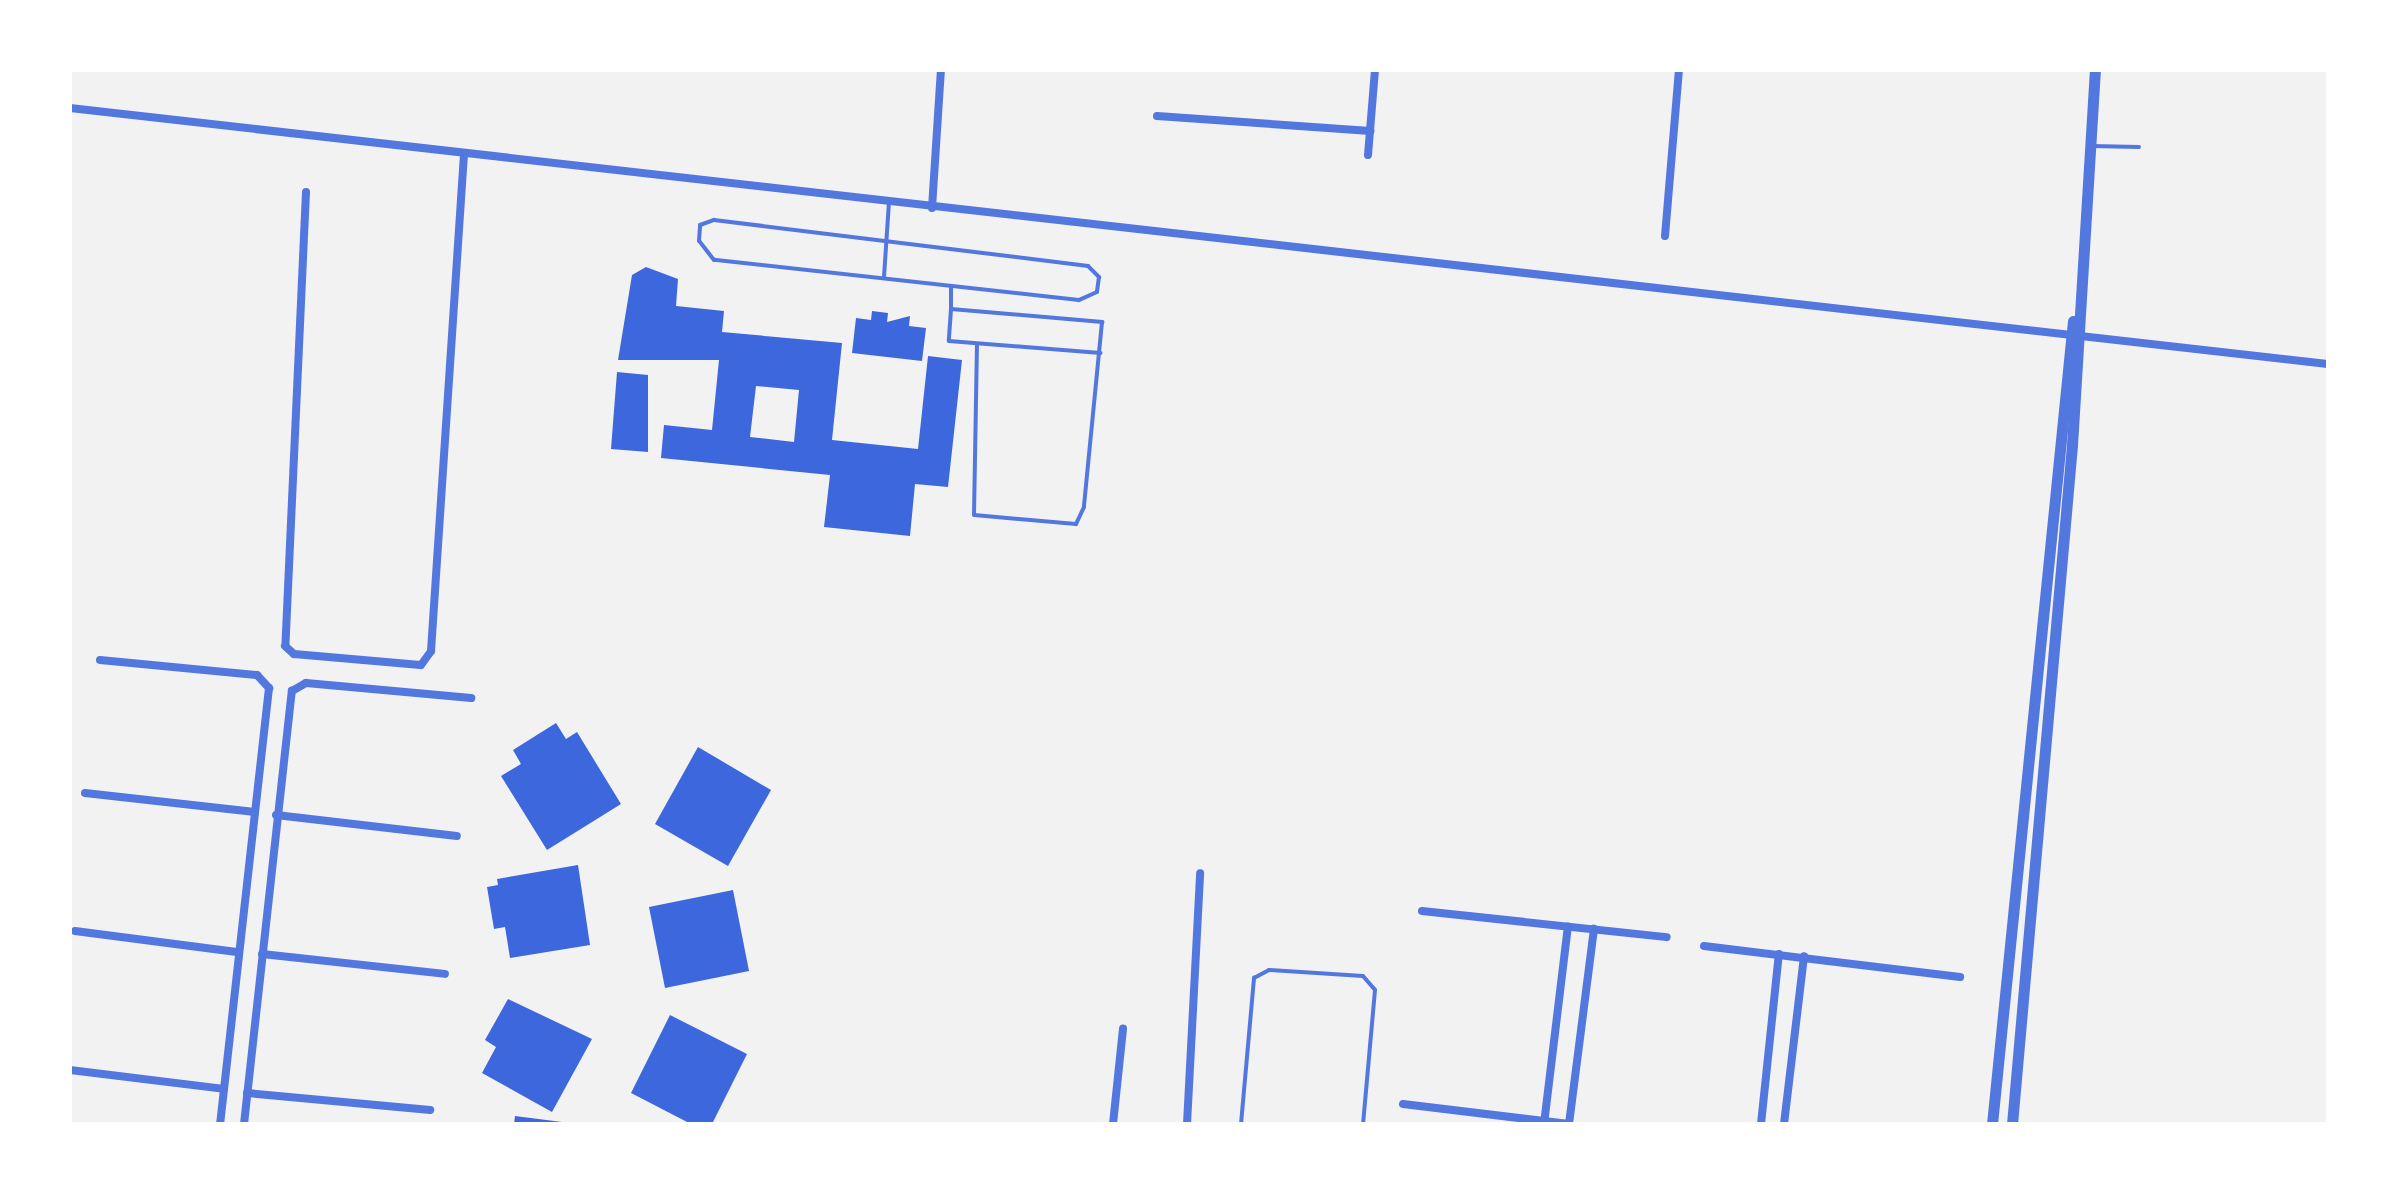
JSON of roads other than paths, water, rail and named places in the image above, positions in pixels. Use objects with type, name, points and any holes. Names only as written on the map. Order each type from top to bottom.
[{"type":"street","points":[[932,208],[941,70]]},
{"type":"street","points":[[1368,155],[1375,70]]},
{"type":"street","points":[[1665,236],[1679,70]]},
{"type":"street","points":[[2012,1124],[2095,70]]},
{"type":"street","points":[[70,108],[932,208],[2075,332],[2328,364]]},
{"type":"street","points":[[1157,116],[1370,131]]},
{"type":"street","points":[[306,192],[285,646],[294,654],[421,665],[431,651],[464,153]]},
{"type":"street","points":[[1992,1124],[2075,332]]},
{"type":"street","points":[[100,660],[265,680],[255,812],[220,1124]]},
{"type":"street","points":[[244,1124],[276,815],[296,685],[471,698]]},
{"type":"street","points":[[85,793],[255,812]]},
{"type":"street","points":[[276,815],[457,836]]},
{"type":"street","points":[[1187,1124],[1200,873]]},
{"type":"street","points":[[1422,911],[1667,937]]},
{"type":"street","points":[[1545,1123],[1568,926]]},
{"type":"street","points":[[1403,1104],[1569,1124],[1594,929]]},
{"type":"street","points":[[75,931],[237,952]]},
{"type":"street","points":[[1704,946],[1960,977]]},
{"type":"street","points":[[262,954],[445,974]]},
{"type":"street","points":[[1761,1124],[1779,954]]},
{"type":"street","points":[[1784,1124],[1804,956]]},
{"type":"street","points":[[1113,1124],[1123,1029]]},
{"type":"street","points":[[70,1070],[224,1089]]},
{"type":"street","points":[[247,1093],[430,1110]]},
{"type":"lane","points":[[2089,146],[2139,147]]},
{"type":"lane","points":[[884,277],[889,202]]},
{"type":"lane","points":[[714,220],[887,241],[1088,266],[1099,277],[1097,292],[1086,300],[714,260],[702,249],[699,232],[714,220]]},
{"type":"lane","points":[[951,286],[948,341],[1101,353]]},
{"type":"lane","points":[[951,309],[1097,320],[1101,353],[1081,521],[1047,525],[974,515],[977,344]]},
{"type":"lane","points":[[1241,1124],[1254,978],[1269,970],[1363,976],[1375,990],[1363,1124]]}]
